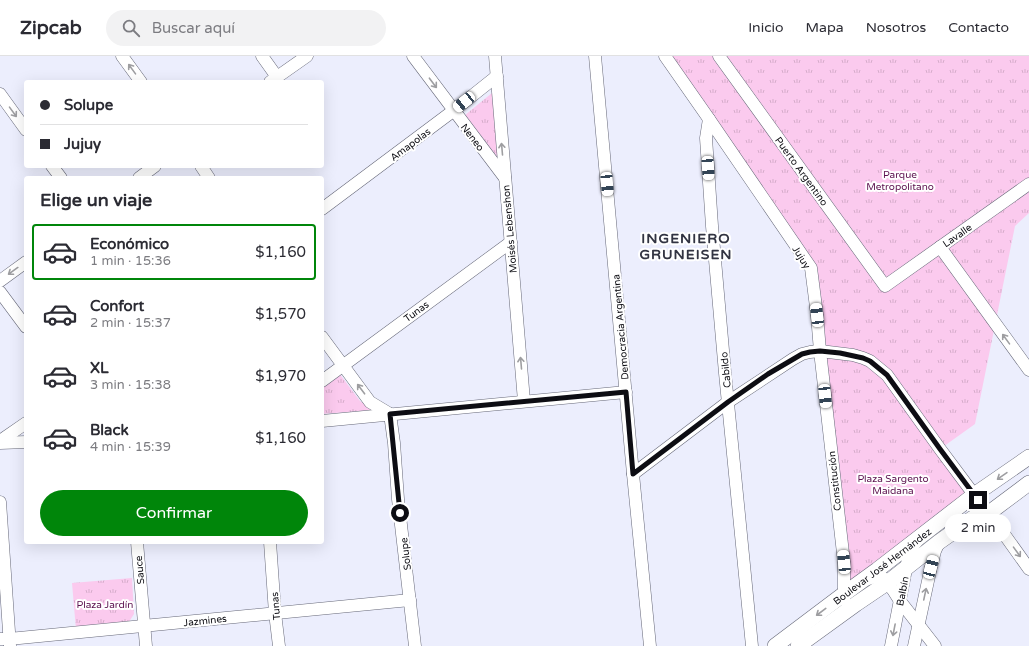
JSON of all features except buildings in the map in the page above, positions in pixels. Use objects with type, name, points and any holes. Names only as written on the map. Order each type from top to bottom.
[{"type":"street","points":[[122,56],[140,80]]},
{"type":"street","points":[[262,56],[274,80],[306,56]]},
{"type":"street","name":"Neneo","points":[[413,56],[505,178]]},
{"type":"street","name":"Moisés Lebenshon","points":[[495,56],[524,401]]},
{"type":"street","name":"Democracia Argentina","points":[[595,56],[650,646]]},
{"type":"street","name":"Jujuy","points":[[665,56],[811,268],[820,351]]},
{"type":"street","name":"Puerto Argentino","points":[[719,56],[885,286]]},
{"type":"street","name":"Amapolas","points":[[324,208],[454,111],[497,76]]},
{"type":"street","points":[[0,94],[24,127]]},
{"type":"street","name":"Cabildo","points":[[709,119],[706,138],[712,226],[752,646]]},
{"type":"street","points":[[142,176],[152,168]]},
{"type":"street","name":"Lavalle","points":[[885,286],[1029,185]]},
{"type":"street","name":"Tunas","points":[[324,379],[511,242]]},
{"type":"street","points":[[940,247],[1029,370]]},
{"type":"street","points":[[0,280],[24,263]]},
{"type":"street","points":[[0,292],[24,324]]},
{"type":"street","points":[[324,340],[370,402],[390,414]]},
{"type":"street","points":[[633,474],[728,402],[802,354],[820,351],[840,353],[863,358],[870,361],[887,375],[1029,568]]},
{"type":"street","name":"Constitución","points":[[820,351],[844,562],[845,611]]},
{"type":"street","points":[[324,421],[626,392]]},
{"type":"street","name":"Solupe","points":[[390,414],[415,646]]},
{"type":"street","points":[[0,442],[24,424]]},
{"type":"street","points":[[0,442],[24,442]]},
{"type":"street","name":"Boulevar José Hernández","points":[[775,646],[919,539],[974,495],[1029,457]]},
{"type":"street","name":"Boulevar José Hernández","points":[[798,646],[886,583],[938,542],[973,518],[989,513],[1029,483]]},
{"type":"street","points":[[0,502],[6,641]]},
{"type":"street","name":"Balbín","points":[[891,646],[906,568],[911,551],[919,539]]},
{"type":"street","points":[[914,646],[938,542]]},
{"type":"street","name":"Sauce","points":[[137,544],[146,646]]},
{"type":"street","name":"Tunas","points":[[270,544],[279,646]]},
{"type":"street","points":[[863,581],[878,576],[882,577],[935,646]]},
{"type":"street","name":"Jazmines","points":[[6,641],[410,600]]},
{"type":"green space","name":"Parque Metropolitano","points":[[665,56],[1029,56],[1029,213],[1015,226],[975,424],[940,449],[974,495],[844,594],[811,268]]},
{"type":"green space","points":[[492,93],[498,158],[465,115]]},
{"type":"green space","points":[[339,373],[360,401],[374,410],[324,414],[324,384]]},
{"type":"green space","name":"Plaza Jardín","points":[[132,578],[134,614],[127,625],[76,630],[72,583]]},
{"type":"district","name":"INGENIERO GRUNEISEN","points":[[686,246]]},
{"type":"route","points":[[400,513],[390,414],[626,392],[633,474],[728,402],[768,374],[802,354],[820,351],[853,355],[863,358],[870,361],[887,375],[978,500]]},
{"type":"park label","name":"Plaza Sargento Maidana","points":[[893,484]]}]
